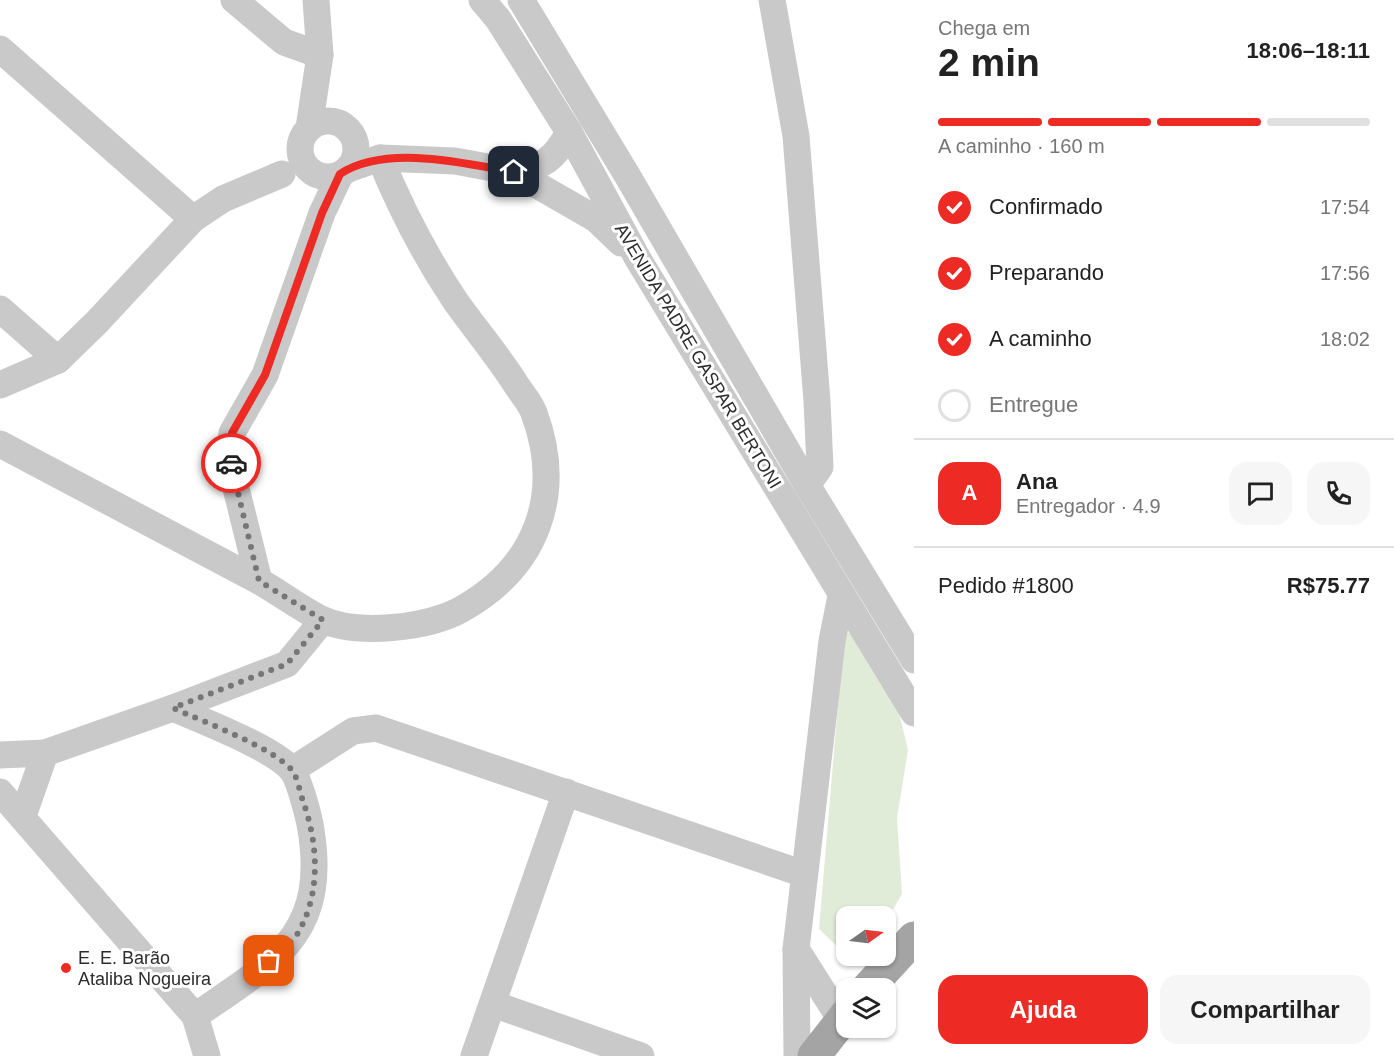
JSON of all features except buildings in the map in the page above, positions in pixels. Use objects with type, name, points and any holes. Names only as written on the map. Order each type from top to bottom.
[{"type":"main road","points":[[877,978],[907,944],[914,921]]},
{"type":"main road","points":[[814,1056],[836,1027]]},
{"type":"street","points":[[234,0],[284,42],[320,55]]},
{"type":"street","points":[[259,581],[232,476],[230,448],[232,433],[265,375],[322,213],[320,55],[316,0]]},
{"type":"street","name":"AVENIDA PADRE GASPAR BERTONI","points":[[482,0],[498,20],[570,132],[638,259],[914,713]]},
{"type":"street","name":"AVENIDA PADRE GASPAR BERTONI","points":[[521,0],[627,175],[807,485],[914,660]]},
{"type":"street","points":[[772,0],[796,136],[817,401],[820,467],[807,485]]},
{"type":"street","points":[[0,49],[193,219]]},
{"type":"street","points":[[0,385],[58,360],[97,322],[193,219],[223,199],[282,174],[356,153],[320,55]]},
{"type":"street","points":[[0,444],[259,581],[323,620],[363,627],[392,628],[422,624],[458,612],[481,599],[505,580],[528,549],[542,514],[548,488],[546,456],[534,411],[432,264],[406,220],[380,158],[348,134],[321,121],[320,162]]},
{"type":"street","points":[[514,172],[537,168],[543,164],[561,148],[570,132]]},
{"type":"street","points":[[320,162],[380,158],[455,161],[514,172],[596,219],[638,259]]},
{"type":"street","points":[[0,309],[58,360]]},
{"type":"street","points":[[797,1056],[796,949],[832,641],[841,596]]},
{"type":"street","points":[[0,756],[45,753],[173,708],[287,664],[323,620]]},
{"type":"street","points":[[173,708],[229,733],[273,756],[292,770],[309,820],[316,863],[311,903],[298,934],[254,975],[195,1016]]},
{"type":"street","points":[[292,770],[353,731],[376,728],[804,874]]},
{"type":"street","points":[[23,816],[45,753]]},
{"type":"street","points":[[0,792],[195,1016],[207,1056]]},
{"type":"street","points":[[474,1056],[566,792]]},
{"type":"street","points":[[796,949],[836,1006]]},
{"type":"street","points":[[493,1004],[641,1056]]},
{"type":"green space","points":[[860,632],[896,700],[908,750],[897,818],[902,894],[895,906],[836,906],[836,945],[819,929],[844,633]]},
{"type":"way so far","points":[[231,463],[232,476],[259,581],[323,620],[287,664],[173,708],[229,733],[273,756],[292,770],[309,820],[316,863],[311,903],[298,934],[269,961]]},
{"type":"place","name":"E. E. Barão Ataliba Nogueira","points":[[66,968]]},
{"type":"route","points":[[231,463],[232,433],[265,375],[322,213],[340,174],[380,158],[455,161],[514,172]]}]
